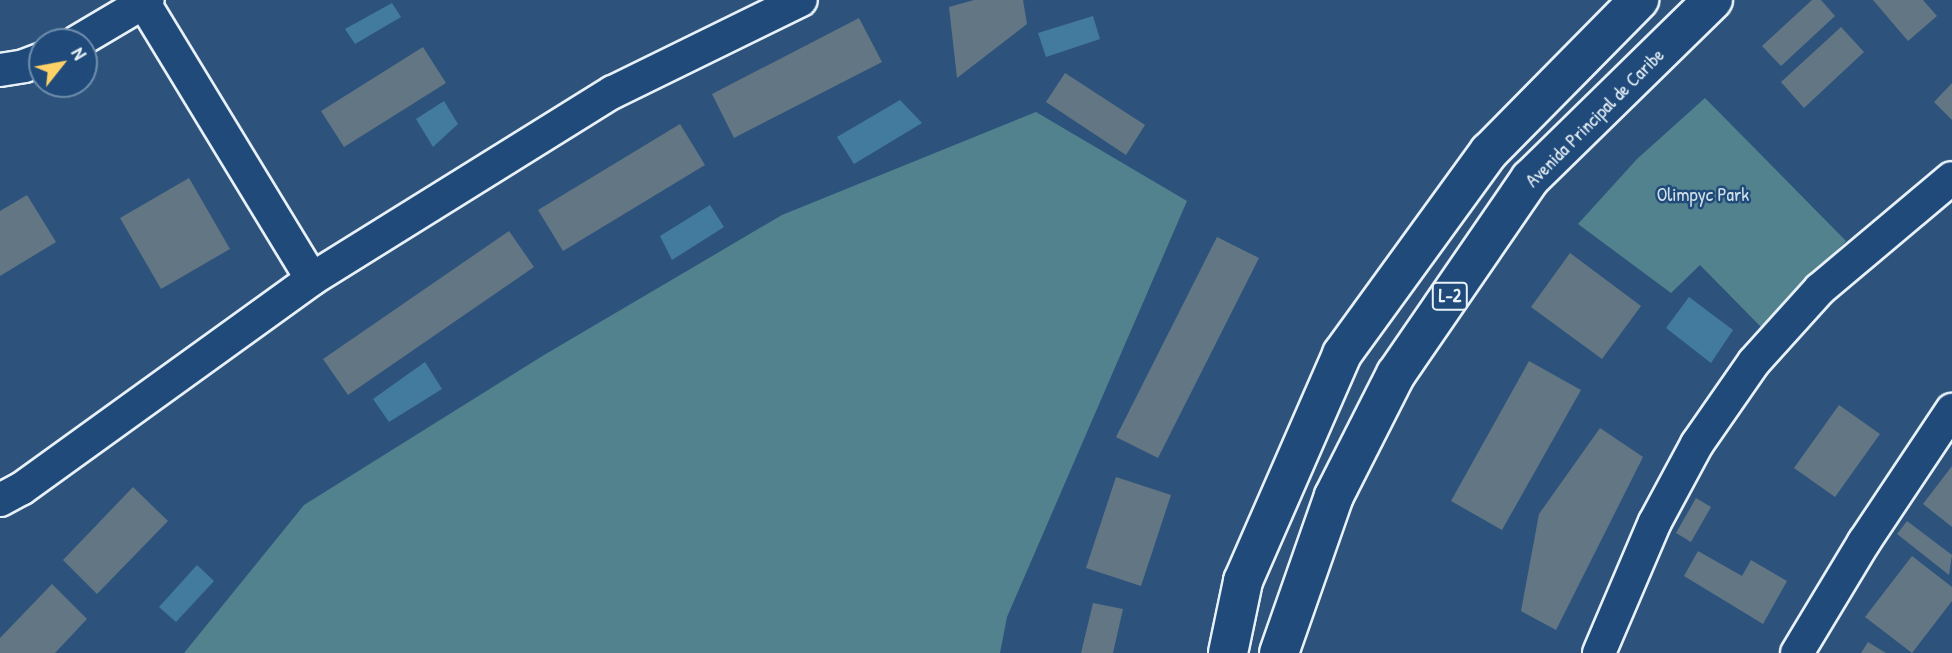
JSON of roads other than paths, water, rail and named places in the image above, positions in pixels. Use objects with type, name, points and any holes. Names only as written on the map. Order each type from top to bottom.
[{"type":"main road","points":[[1228,653],[1243,581],[1342,354],[1489,152],[1639,0]]},
{"type":"main road","name":"Avenida Principal de Caribe","points":[[1279,653],[1334,496],[1396,374],[1531,180],[1713,0]]},
{"type":"street","points":[[0,525],[10,494],[312,279],[613,92],[801,0]]},
{"type":"street","points":[[98,30],[146,1],[312,279]]},
{"type":"street","points":[[0,70],[28,64]]},
{"type":"street","points":[[1599,653],[1655,522],[1697,444],[1754,362],[1820,289],[1952,178]]},
{"type":"street","points":[[1797,653],[1864,542],[1952,410]]},
{"type":"water","points":[[392,3],[401,17],[355,44],[345,29]]},
{"type":"water","points":[[1093,16],[1100,39],[1046,57],[1038,33]]},
{"type":"water","points":[[900,100],[922,123],[854,164],[837,137]]},
{"type":"water","points":[[444,101],[458,124],[433,147],[416,119]]},
{"type":"water","points":[[710,205],[724,227],[672,260],[660,236]]},
{"type":"water","points":[[1689,297],[1733,330],[1711,363],[1666,328]]},
{"type":"water","points":[[425,362],[442,389],[389,422],[373,399]]},
{"type":"water","points":[[197,565],[214,581],[176,622],[159,607]]},
{"type":"park label","name":"Olimpyc Park","points":[[1703,195]]}]
